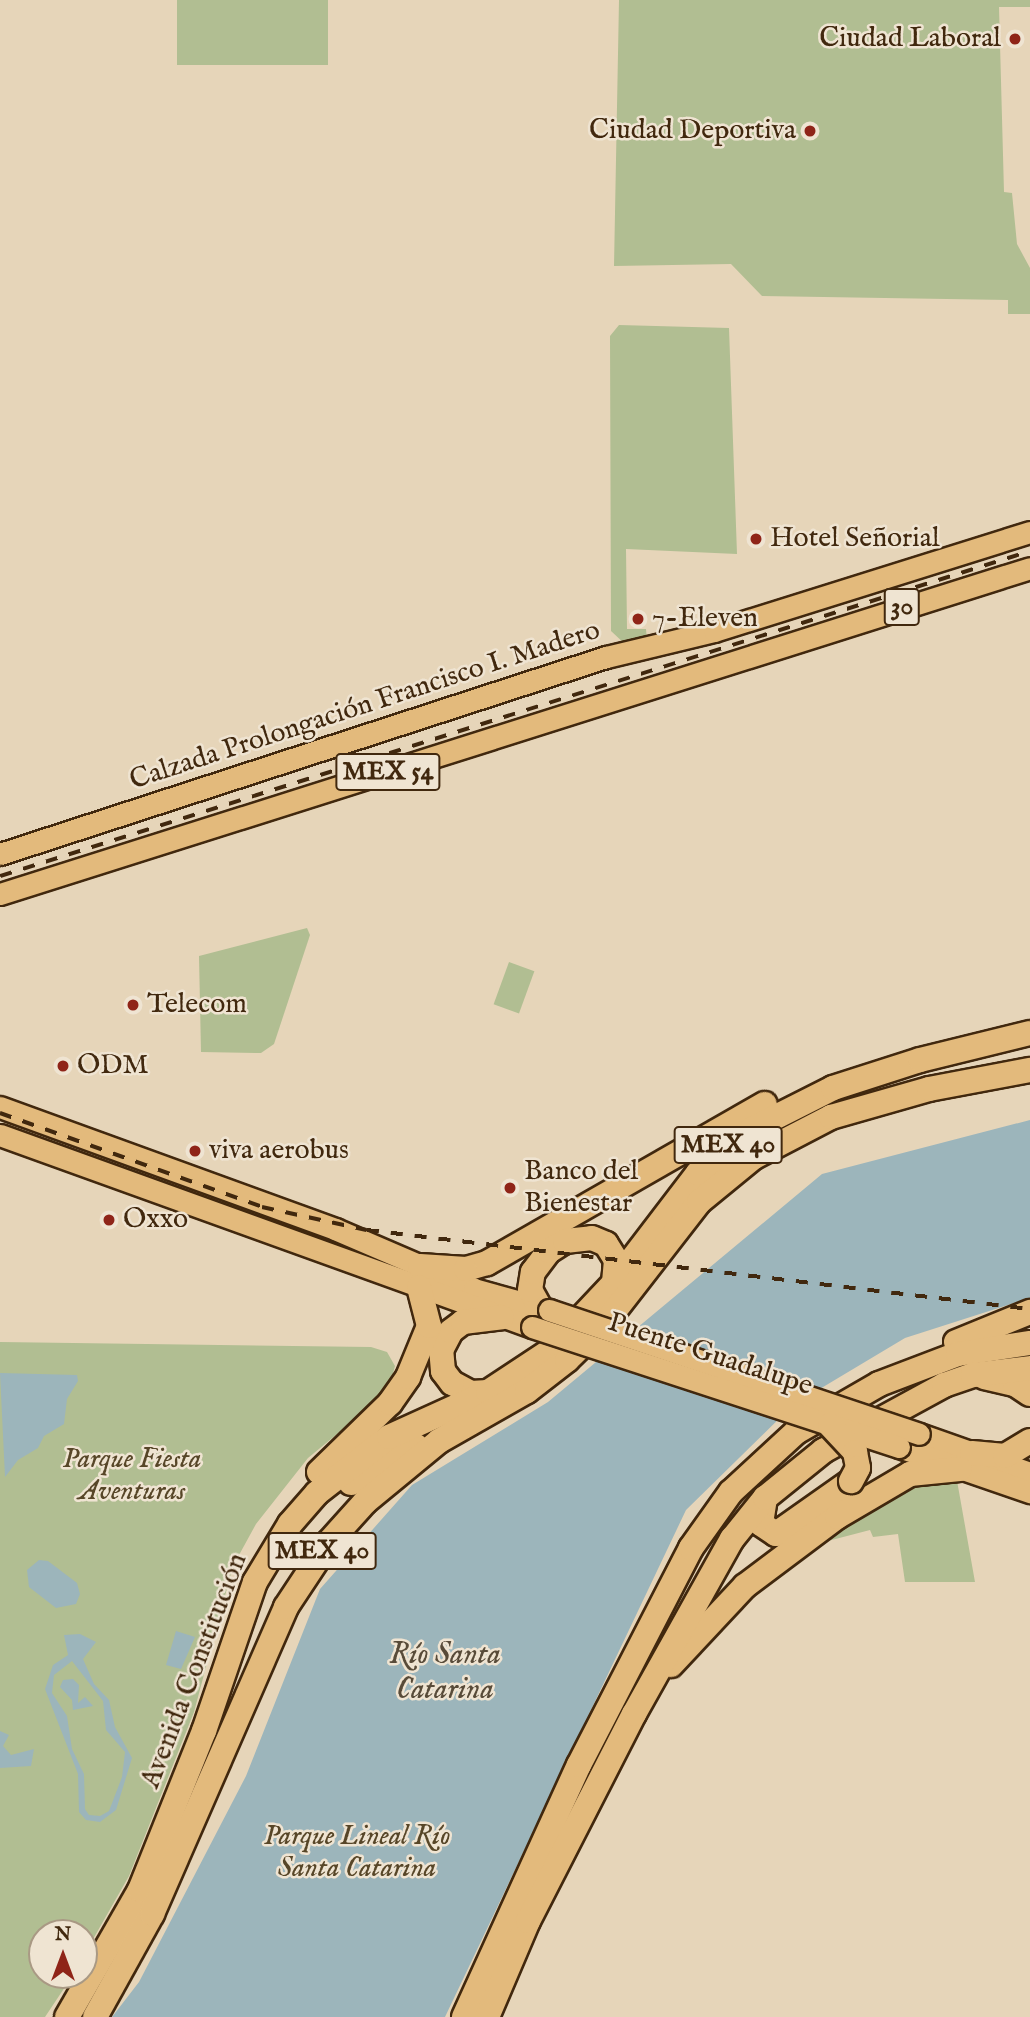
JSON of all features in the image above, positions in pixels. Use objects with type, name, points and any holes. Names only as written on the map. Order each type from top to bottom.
[{"type":"highway","name":"Avenida Constitución","points":[[67,2017],[140,1890],[204,1731],[239,1621],[264,1563],[307,1503],[370,1449],[488,1392],[550,1351],[614,1283],[698,1173],[733,1142],[812,1096],[889,1069],[1030,1033]]},
{"type":"highway","points":[[929,1089],[1030,1053]]},
{"type":"highway","points":[[307,1503],[323,1465],[390,1403],[408,1377],[429,1326],[420,1277],[486,1263],[781,1096],[842,1073],[889,1069]]},
{"type":"highway","name":"Avenida Constitución","points":[[94,2017],[152,1914],[258,1666],[299,1585],[365,1502],[439,1441],[527,1391],[567,1360],[606,1322],[699,1202],[754,1157],[831,1117],[929,1089],[1030,1070]]},
{"type":"highway","points":[[540,1314],[530,1290],[533,1272],[549,1251],[565,1241],[592,1238],[606,1244],[616,1260],[614,1283]]},
{"type":"highway","points":[[927,1363],[960,1339],[1030,1312]]},
{"type":"highway","points":[[488,1392],[471,1393],[452,1383],[441,1364],[441,1350],[451,1331],[463,1322],[502,1317]]},
{"type":"highway","points":[[464,2017],[579,1765],[704,1528],[747,1475],[796,1432],[851,1399],[927,1363],[990,1346],[1030,1343]]},
{"type":"highway","points":[[487,2017],[528,1921],[647,1691],[732,1539],[765,1497],[823,1451],[944,1385],[973,1375],[1030,1368]]},
{"type":"highway","points":[[973,1375],[1007,1382],[1030,1394]]},
{"type":"highway","points":[[765,1497],[761,1524],[776,1534],[851,1481],[858,1468],[856,1452],[830,1425]]},
{"type":"highway","points":[[239,1621],[282,1553],[338,1494],[402,1450],[439,1441]]},
{"type":"highway","points":[[647,1691],[725,1606],[775,1561],[884,1486],[932,1469],[1005,1456],[1030,1441]]},
{"type":"main road","name":"Calzada Prolongación Francisco I. Madero","points":[[0,853],[606,657],[714,632],[1030,532]]},
{"type":"main road","name":"30","points":[[775,648],[1030,568]]},
{"type":"main road","name":"MEX 54","points":[[0,894],[775,648]]},
{"type":"main road","points":[[0,1107],[335,1229],[420,1277]]},
{"type":"main road","points":[[0,1135],[420,1277],[474,1289],[540,1314]]},
{"type":"main road","name":"Puente Guadalupe","points":[[420,1277],[502,1317],[540,1314],[919,1434],[966,1461]]},
{"type":"main road","name":"Puente Guadalupe","points":[[540,1314],[830,1425],[900,1447],[966,1461]]},
{"type":"main road","points":[[966,1461],[1030,1474]]},
{"type":"main road","points":[[966,1461],[1030,1492]]},
{"type":"green space","points":[[177,0],[328,0],[328,65],[177,65]]},
{"type":"green space","name":"Ciudad Deportiva","points":[[619,0],[1030,0],[1030,7],[999,7],[1004,192],[1012,193],[1017,244],[1030,268],[1030,314],[1008,314],[1008,300],[762,296],[731,264],[614,266]]},
{"type":"green space","points":[[619,325],[729,328],[737,554],[626,549],[627,629],[646,629],[647,640],[626,645],[611,631],[610,336]]},
{"type":"green space","points":[[307,928],[310,935],[274,1044],[261,1053],[201,1052],[199,956]]},
{"type":"green space","points":[[509,962],[534,971],[519,1014],[494,1004]]},
{"type":"green space","name":"Parque Fiesta Aventuras","points":[[0,1342],[371,1347],[387,1352],[395,1366],[388,1392],[308,1458],[256,1524],[233,1566],[194,1712],[129,1876],[98,1930],[98,1919],[28,1919],[28,1989],[64,1989],[45,2017],[0,2017]]},
{"type":"green space","points":[[956,1475],[975,1582],[905,1582],[898,1534],[873,1537],[870,1530],[824,1542],[903,1488]]},
{"type":"water","name":"Río Santa Catarina","points":[[1030,1120],[1030,1298],[905,1338],[793,1405],[686,1510],[445,2017],[112,2017],[139,1982],[246,1776],[320,1589],[412,1485],[548,1402],[822,1174]]},
{"type":"water","points":[[0,1373],[77,1375],[78,1381],[67,1399],[64,1424],[44,1436],[38,1448],[18,1460],[5,1477]]},
{"type":"water","points":[[39,1560],[48,1561],[77,1583],[80,1594],[76,1604],[56,1608],[29,1587],[27,1570]]},
{"type":"water","points":[[176,1631],[195,1637],[181,1669],[166,1665]]},
{"type":"water","points":[[80,1634],[96,1642],[83,1659],[94,1684],[109,1700],[115,1727],[132,1758],[116,1810],[100,1822],[86,1820],[79,1812],[78,1774],[45,1689],[53,1665],[68,1655],[64,1635]],"holes":[[[72,1661],[103,1701],[106,1730],[125,1752],[122,1777],[109,1811],[100,1816],[89,1815],[85,1809],[84,1774],[72,1749],[67,1716],[52,1693],[54,1675]]]},
{"type":"water","points":[[73,1679],[79,1685],[78,1703],[85,1697],[93,1706],[73,1710],[72,1700],[60,1687],[63,1680]]},
{"type":"water","points":[[0,1731],[9,1735],[3,1746],[11,1755],[34,1749],[31,1766],[0,1768]]},
{"type":"railway","points":[[0,876],[1030,551]]},
{"type":"railway","points":[[0,1113],[262,1207],[367,1230],[1030,1309]]},
{"type":"place","name":"Ciudad Laboral","points":[[1015,39]]},
{"type":"place","name":"Ciudad Deportiva","points":[[810,131]]},
{"type":"place","name":"Hotel Señorial","points":[[756,539]]},
{"type":"place","name":"7-Eleven","points":[[638,619]]},
{"type":"place","name":"Telecom","points":[[133,1005]]},
{"type":"place","name":"ODM","points":[[63,1066]]},
{"type":"place","name":"viva aerobus","points":[[195,1151]]},
{"type":"place","name":"Banco del Bienestar","points":[[510,1188]]},
{"type":"place","name":"Oxxo","points":[[109,1220]]},
{"type":"park label","name":"Parque Lineal Río Santa Catarina","points":[[357,1853]]}]
